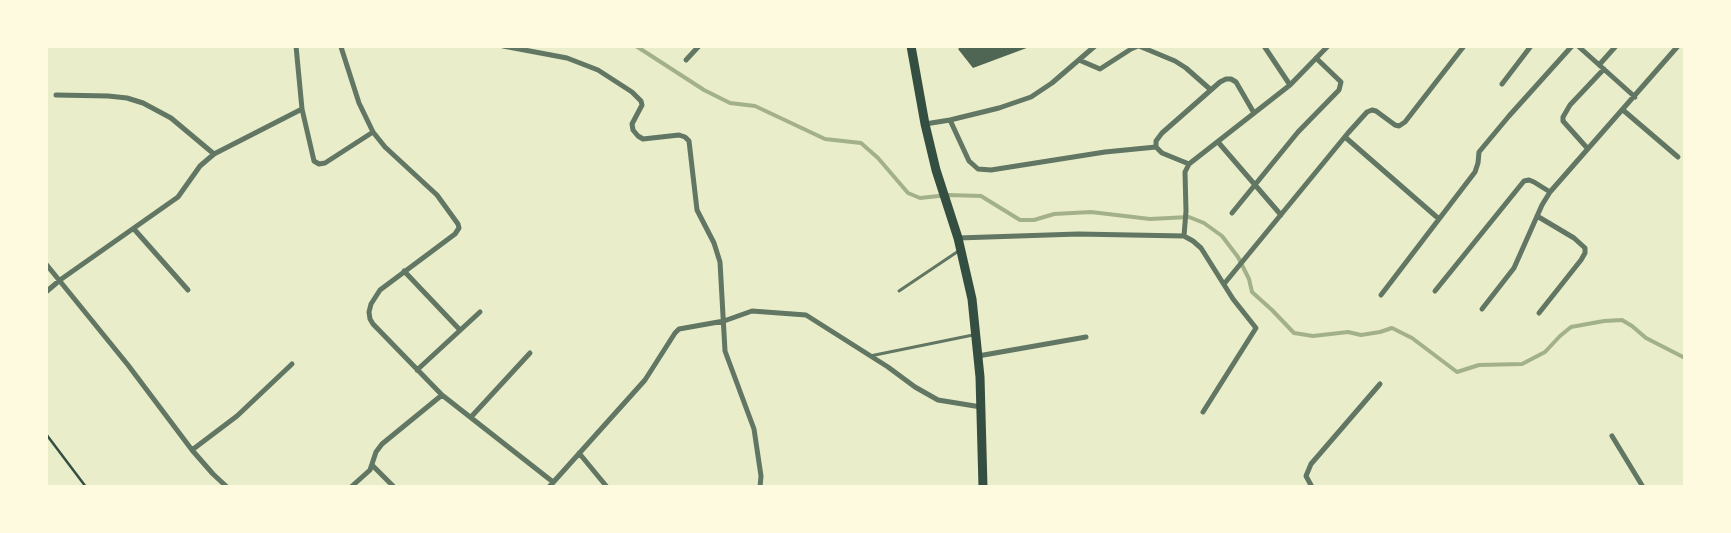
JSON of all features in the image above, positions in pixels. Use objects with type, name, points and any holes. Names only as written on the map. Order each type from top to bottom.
[{"type":"main road","points":[[911,46],[925,124],[936,170],[958,238],[972,299],[981,407],[983,487]]},
{"type":"street","points":[[296,46],[302,109],[312,158],[319,164],[325,163],[373,132]]},
{"type":"street","points":[[503,46],[567,58],[598,70],[632,92],[641,101],[640,109],[632,124],[633,130],[638,136],[643,138],[679,135],[689,141],[697,210],[714,243],[720,262],[725,352],[754,429],[761,476],[760,487]]},
{"type":"street","points":[[686,60],[699,46]]},
{"type":"street","points":[[925,124],[998,108],[1031,97],[1052,83],[1095,46]]},
{"type":"street","points":[[1079,60],[1100,69],[1139,46],[1175,61],[1211,90]]},
{"type":"street","points":[[1264,46],[1290,84]]},
{"type":"street","points":[[1184,236],[1186,211],[1185,172],[1189,164],[1290,84],[1328,46]]},
{"type":"street","points":[[1224,284],[1367,112],[1376,111],[1395,125],[1399,126],[1406,122],[1464,46]]},
{"type":"street","points":[[1502,84],[1531,46]]},
{"type":"street","points":[[1381,296],[1475,172],[1479,152],[1572,46]]},
{"type":"street","points":[[1578,46],[1635,97]]},
{"type":"street","points":[[1588,149],[1563,121],[1563,117],[1616,46]]},
{"type":"street","points":[[1482,309],[1514,268],[1536,216],[1550,192],[1678,46]]},
{"type":"street","points":[[341,47],[359,103],[373,132],[393,154],[437,195],[459,228],[454,234],[380,290],[371,304],[370,318],[381,334],[442,395],[551,484],[645,380],[679,329],[724,321],[752,311],[806,315],[915,387],[938,400],[981,407]]},
{"type":"street","points":[[1232,213],[1298,132],[1340,90],[1341,82],[1316,58]]},
{"type":"street","points":[[1156,148],[1156,141],[1162,133],[1220,82],[1226,79],[1232,79],[1236,82],[1254,112]]},
{"type":"street","points":[[56,95],[108,96],[127,98],[143,103],[171,118],[214,154]]},
{"type":"street","points":[[46,292],[60,280],[178,197],[200,166],[214,154],[302,109]]},
{"type":"street","points":[[1623,110],[1678,157]]},
{"type":"street","points":[[950,120],[969,161],[978,169],[991,170],[1105,152],[1156,148],[1162,153],[1189,164]]},
{"type":"street","points":[[1345,137],[1439,219]]},
{"type":"street","points":[[1218,142],[1281,215]]},
{"type":"street","points":[[1435,291],[1524,181],[1534,182],[1550,192]]},
{"type":"street","points":[[1536,216],[1574,238],[1585,248],[1585,253],[1581,260],[1539,313]]},
{"type":"street","points":[[134,229],[188,290]]},
{"type":"street","points":[[958,238],[1078,234],[1184,236],[1201,248],[1232,299],[1256,328],[1204,412]]},
{"type":"street","points":[[46,264],[128,365],[192,450],[227,487]]},
{"type":"street","points":[[404,270],[460,330]]},
{"type":"street","points":[[417,370],[480,312]]},
{"type":"street","points":[[978,356],[1086,337]]},
{"type":"street","points":[[471,417],[530,353]]},
{"type":"street","points":[[192,450],[237,416],[292,364]]},
{"type":"street","points":[[1312,487],[1306,476],[1311,464],[1380,384]]},
{"type":"street","points":[[351,487],[368,473],[373,466],[376,452],[382,444],[442,395]]},
{"type":"street","points":[[1612,436],[1642,485],[1635,487]]},
{"type":"street","points":[[579,453],[607,487]]},
{"type":"street","points":[[373,466],[394,487]]},
{"type":"lane","points":[[900,291],[961,250]]},
{"type":"lane","points":[[870,356],[976,334]]},
{"type":"path","points":[[46,434],[86,487]]},
{"type":"building","points":[[962,46],[1032,46],[973,68],[958,49]]},
{"type":"waterway","points":[[636,46],[704,90],[730,103],[755,106],[825,139],[861,143],[878,158],[908,193],[920,198],[948,195],[981,196],[1020,220],[1034,220],[1054,214],[1091,212],[1150,219],[1189,217],[1204,223],[1222,236],[1238,257],[1249,279],[1252,292],[1294,333],[1313,336],[1348,332],[1361,335],[1392,328],[1412,338],[1457,372],[1479,365],[1522,364],[1545,352],[1571,327],[1622,320],[1646,338],[1685,358]]}]
